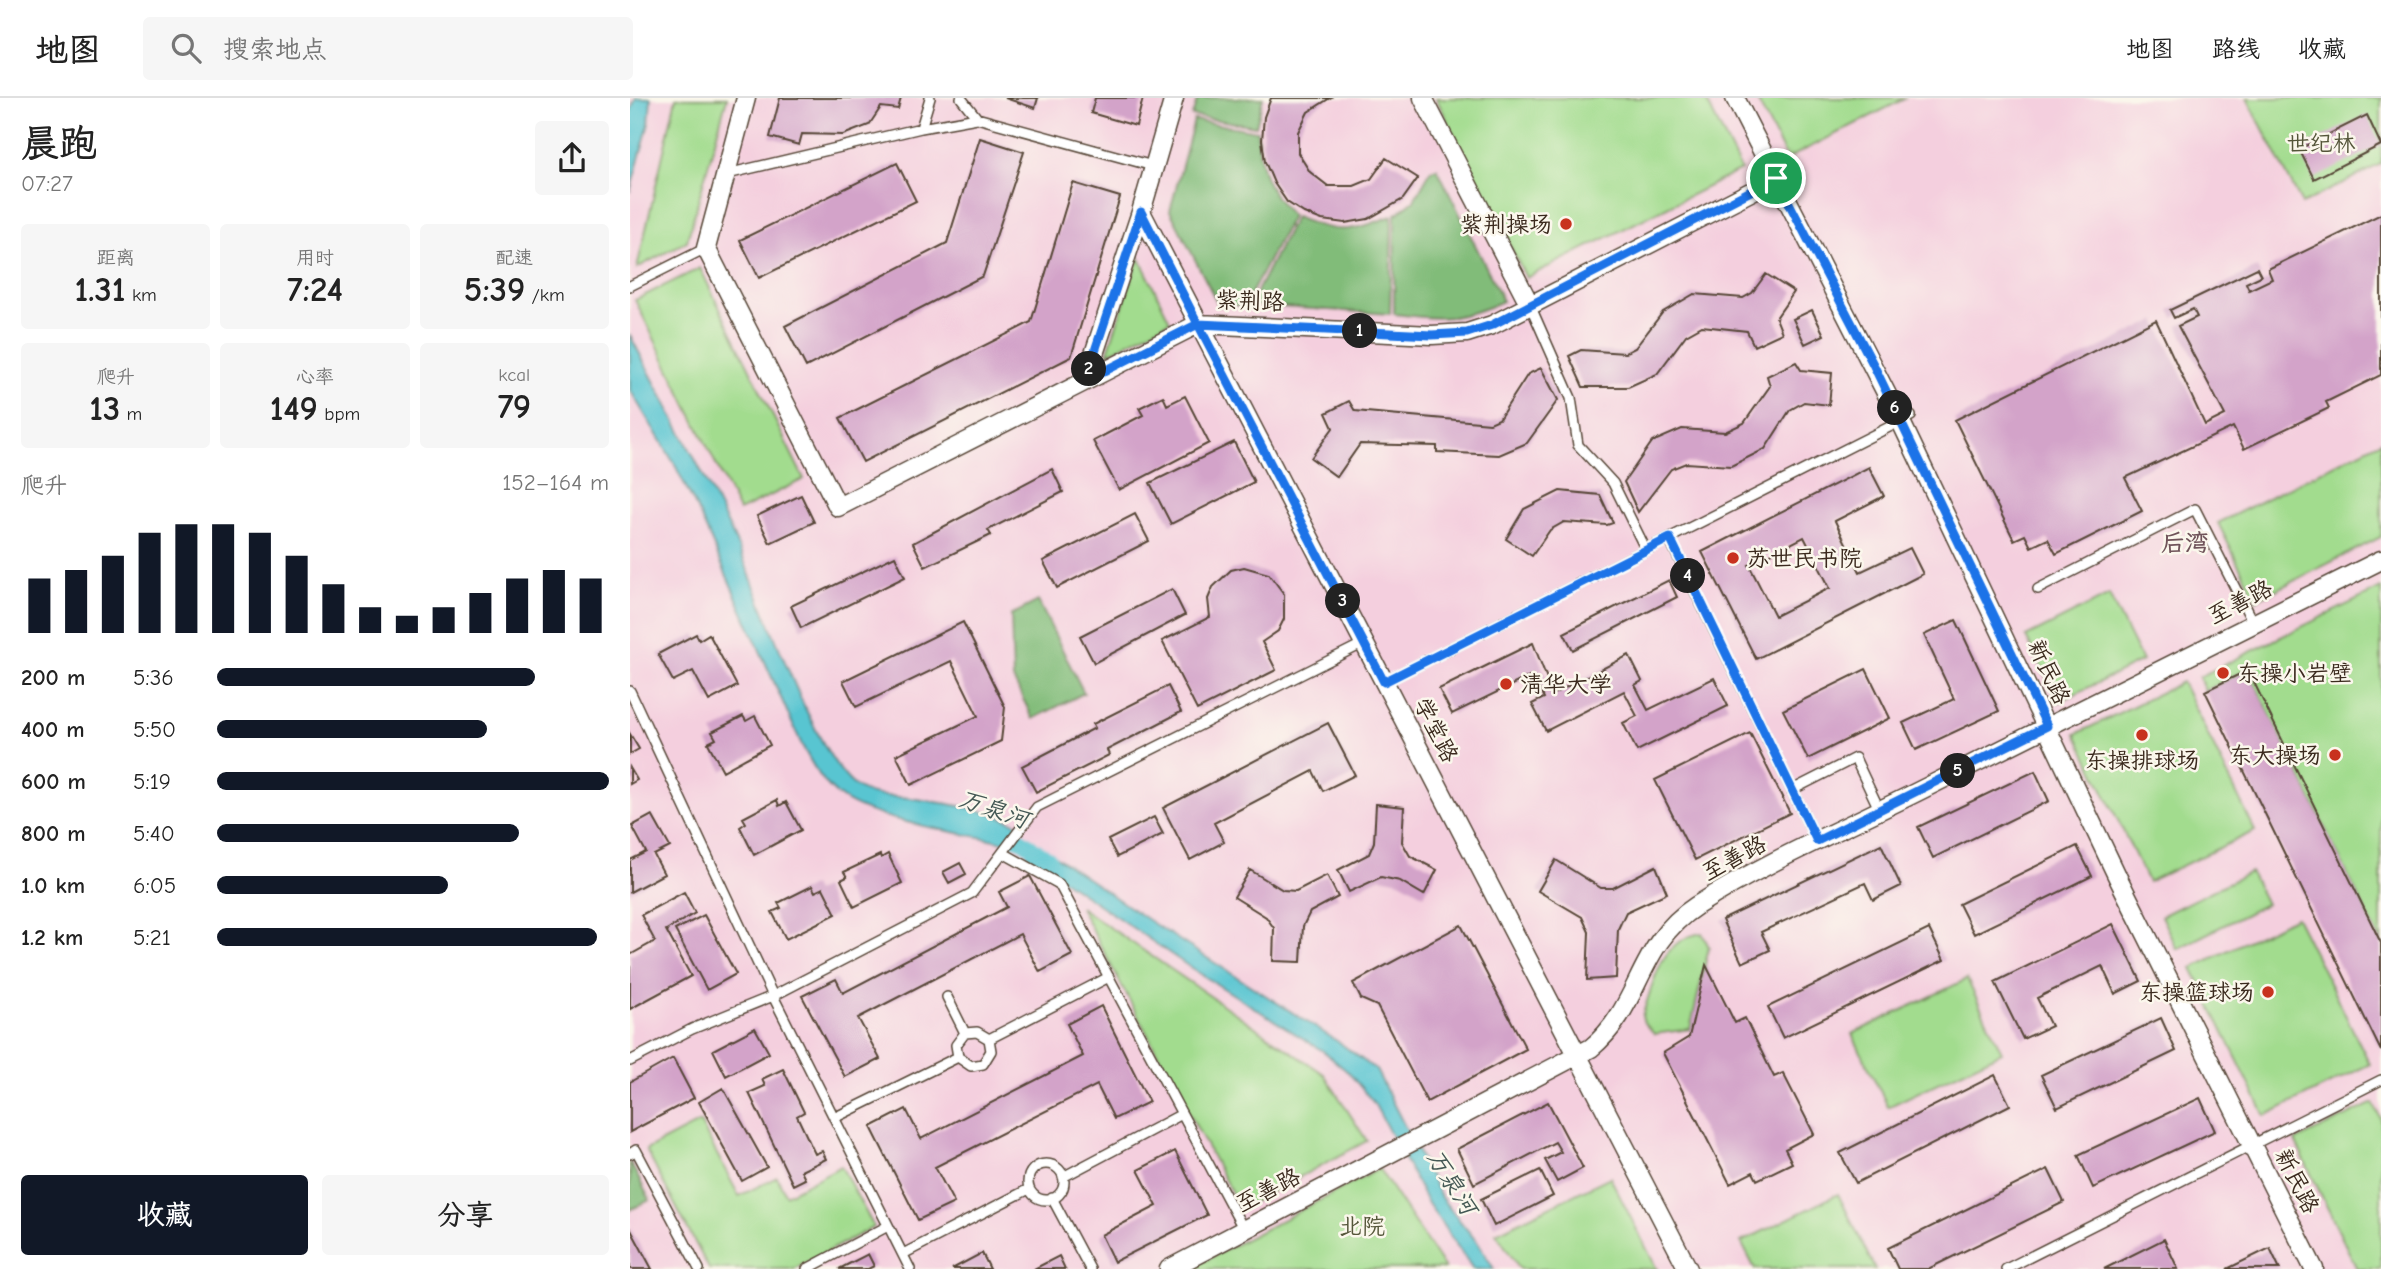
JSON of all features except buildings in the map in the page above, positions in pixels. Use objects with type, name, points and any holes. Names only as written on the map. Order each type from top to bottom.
[{"type":"street","points":[[706,248],[746,98]]},
{"type":"street","points":[[1085,381],[1141,212],[1174,98]]},
{"type":"street","points":[[1423,98],[1530,305]]},
{"type":"street","name":"新民路","points":[[1735,98],[1782,175],[1906,419],[2119,880],[2314,1269]]},
{"type":"street","name":"紫荆路","points":[[706,248],[838,507],[1198,324],[1455,334],[1492,325],[1782,175]]},
{"type":"street","name":"学堂路","points":[[1141,212],[1688,1269]]},
{"type":"street","name":"至善路","points":[[1169,1269],[1576,1057],[1599,1042],[1616,1023],[1651,950],[1670,926],[1696,906],[1817,841],[2381,559]]},
{"type":"lane","points":[[921,128],[930,98]]},
{"type":"lane","points":[[961,98],[977,118]]},
{"type":"lane","points":[[726,174],[921,128],[977,118],[1153,166]]},
{"type":"lane","points":[[630,286],[706,248]]},
{"type":"lane","points":[[1530,305],[1572,398],[1578,445],[1613,483],[1646,550]]},
{"type":"lane","points":[[1384,682],[1906,419]]},
{"type":"lane","points":[[2038,589],[2195,509],[2253,623]]},
{"type":"lane","points":[[1670,538],[1817,841]]},
{"type":"lane","points":[[630,1061],[692,1029],[773,996],[972,893],[1005,854],[1037,807],[1364,643]]},
{"type":"lane","points":[[630,691],[773,996],[910,1269]]},
{"type":"lane","points":[[1792,790],[1855,758],[1880,811]]},
{"type":"lane","points":[[1005,854],[1059,884],[1244,1230]]},
{"type":"lane","points":[[989,1039],[1109,977]]},
{"type":"lane","points":[[947,998],[965,1034]]},
{"type":"lane","points":[[977,1032],[989,1039],[991,1051],[983,1064],[971,1066],[958,1057],[956,1045],[965,1034],[977,1032]]},
{"type":"lane","points":[[834,1118],[958,1057]]},
{"type":"lane","points":[[2006,1269],[2381,1081]]},
{"type":"lane","points":[[1063,1177],[1182,1114]]},
{"type":"lane","points":[[630,1154],[636,1150],[699,1269]]},
{"type":"lane","points":[[1050,1164],[1063,1177],[1062,1189],[1052,1198],[1040,1199],[1029,1189],[1028,1177],[1037,1166],[1050,1164]]},
{"type":"lane","points":[[903,1254],[1029,1189]]},
{"type":"lane","points":[[1052,1198],[1090,1269]]},
{"type":"lane","points":[[807,1269],[888,1226]]},
{"type":"shaded area","name":"清华大学","points":[[630,98],[2381,98],[2381,1269],[630,1269]]},
{"type":"green space","points":[[676,98],[727,98],[687,241],[637,268]]},
{"type":"green space","points":[[1198,98],[1263,98],[1256,126],[1192,116]]},
{"type":"green space","name":"紫荆操场","points":[[1436,98],[1705,98],[1741,170],[1526,278]]},
{"type":"green space","points":[[1756,98],[1906,98],[1787,159]]},
{"type":"green space","name":"世纪林","points":[[2247,98],[2381,98],[2381,164],[2302,204]]},
{"type":"green space","points":[[1194,120],[1257,131],[1262,167],[1270,187],[1292,216],[1245,305],[1219,306],[1170,211]]},
{"type":"green space","points":[[1437,168],[1503,301],[1474,312],[1450,317],[1394,314],[1395,215],[1414,200],[1431,170]]},
{"type":"green space","points":[[1392,216],[1390,314],[1250,305],[1295,217],[1333,229],[1344,229],[1364,226]]},
{"type":"green space","points":[[1139,257],[1170,321],[1107,354]]},
{"type":"green space","points":[[700,268],[804,479],[739,511],[635,300]]},
{"type":"green space","points":[[2381,441],[2381,537],[2256,600],[2218,523]]},
{"type":"green space","name":"东大操场","points":[[2381,588],[2381,943],[2248,670],[2205,691],[2199,677]]},
{"type":"green space","points":[[2109,595],[2142,661],[2059,702],[2026,637]]},
{"type":"green space","points":[[1038,601],[1084,693],[1033,719],[1013,679],[1011,615]]},
{"type":"green space","points":[[2182,682],[2255,831],[2148,882],[2076,734]]},
{"type":"green space","points":[[2250,872],[2266,904],[2177,949],[2161,916]]},
{"type":"green space","points":[[1080,907],[1324,1074],[1367,1141],[1240,1209]]},
{"type":"green space","name":"东操篮球场","points":[[2296,917],[2370,1064],[2265,1116],[2192,968]]},
{"type":"green space","points":[[1702,933],[1709,947],[1690,1029],[1654,1034],[1644,1023],[1642,1016],[1655,976],[1676,944]]},
{"type":"green space","points":[[1967,979],[2002,1052],[1888,1107],[1852,1034]]},
{"type":"green space","points":[[2373,1103],[2381,1119],[2381,1269],[2357,1269],[2295,1141]]},
{"type":"green space","points":[[700,1122],[739,1196],[777,1177],[786,1195],[841,1166],[874,1227],[794,1269],[709,1269],[646,1150]]},
{"type":"green space","points":[[630,1162],[650,1200],[630,1210]]},
{"type":"green space","name":"北院","points":[[1379,1169],[1445,1269],[1189,1269]]},
{"type":"green space","points":[[1610,1177],[1657,1269],[1520,1269],[1496,1233]]},
{"type":"green space","points":[[1838,1194],[1875,1269],[1755,1269],[1741,1242]]},
{"type":"water","points":[[636,98],[651,98],[649,123],[630,192],[630,112]]},
{"type":"water","points":[[630,335],[722,512],[806,711],[841,772],[858,788],[870,794],[967,808],[1022,826],[1009,843],[922,826],[876,813],[842,798],[823,780],[801,743],[699,513],[674,463],[630,390]]},
{"type":"water","points":[[1036,843],[1151,922],[1340,1043],[1376,1070],[1442,1199],[1478,1243],[1494,1269],[1473,1269],[1427,1202],[1374,1103],[1349,1073],[1323,1051],[1188,966],[1027,855]]},
{"type":"waterway","name":"万泉河","points":[[999,831],[1021,840],[1049,859]]},
{"type":"place","name":"紫荆操场","points":[[1566,224]]},
{"type":"place","name":"苏世民书院","points":[[1733,558]]},
{"type":"place","name":"东操小岩壁","points":[[2223,673]]},
{"type":"place","name":"清华大学","points":[[1506,684]]},
{"type":"place","name":"东操排球场","points":[[2142,735]]},
{"type":"place","name":"东大操场","points":[[2335,755]]},
{"type":"place","name":"东操篮球场","points":[[2268,992]]},
{"type":"district","name":"后湾","points":[[2185,543]]},
{"type":"route","points":[[1776,178],[1492,325],[1467,333],[1432,335],[1198,324],[1141,212],[1085,381],[1198,324],[1384,682],[1670,538],[1817,841],[2047,726],[1847,311],[1776,178]]}]
